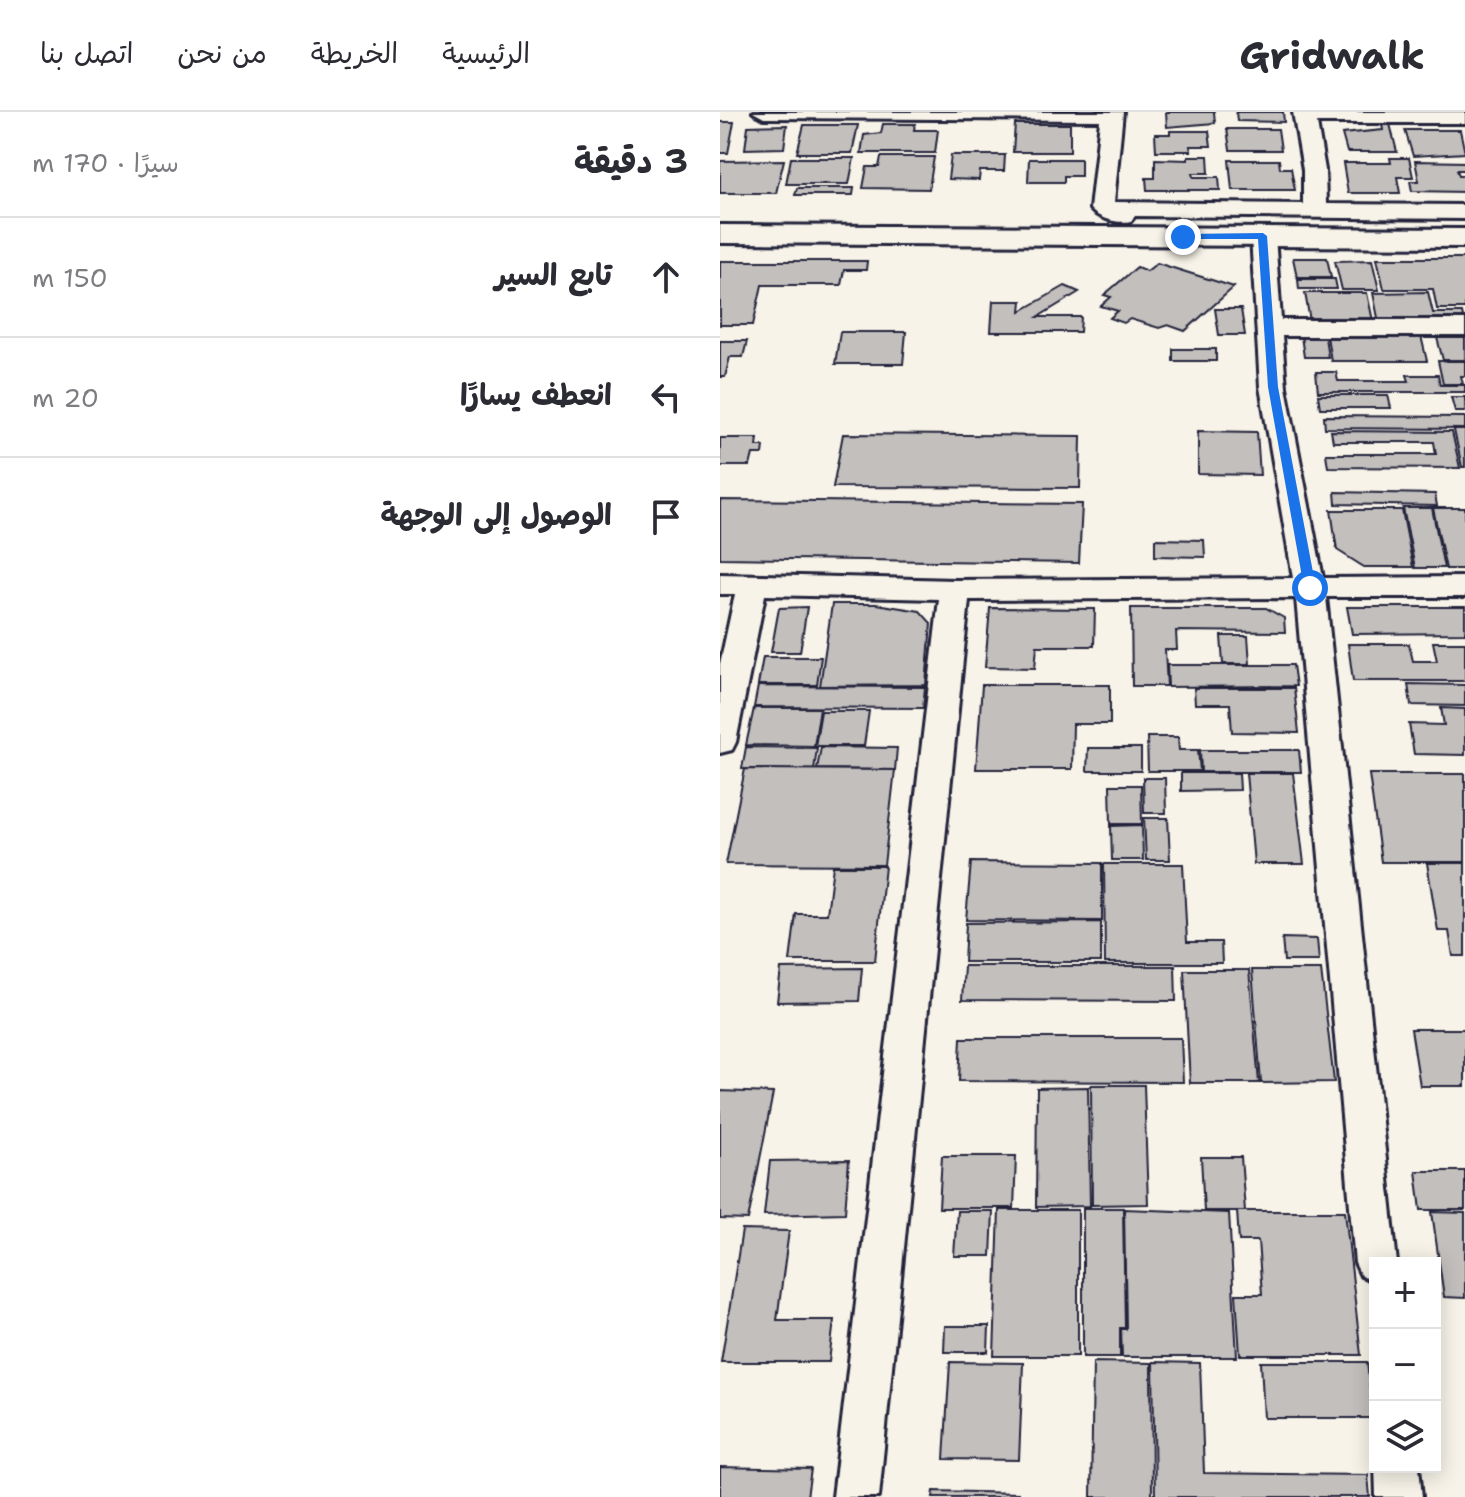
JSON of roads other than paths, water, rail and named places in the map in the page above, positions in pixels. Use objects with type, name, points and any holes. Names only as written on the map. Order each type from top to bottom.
[{"type":"main road","points":[[720,234],[1465,238]]},
{"type":"street","points":[[764,112],[1112,113],[1102,209]]},
{"type":"street","points":[[1315,210],[1314,170],[1305,114],[1465,117]]},
{"type":"street","points":[[1102,209],[1465,212]]},
{"type":"street","points":[[1102,209],[1183,237]]},
{"type":"street","points":[[1263,236],[1273,387],[1310,588],[1375,1257]]},
{"type":"street","points":[[1267,328],[1465,328]]},
{"type":"street","points":[[720,742],[752,583]]},
{"type":"street","points":[[720,584],[955,590],[1465,587]]},
{"type":"street","points":[[856,1497],[955,590]]},
{"type":"street","points":[[1397,1473],[1399,1497]]}]
